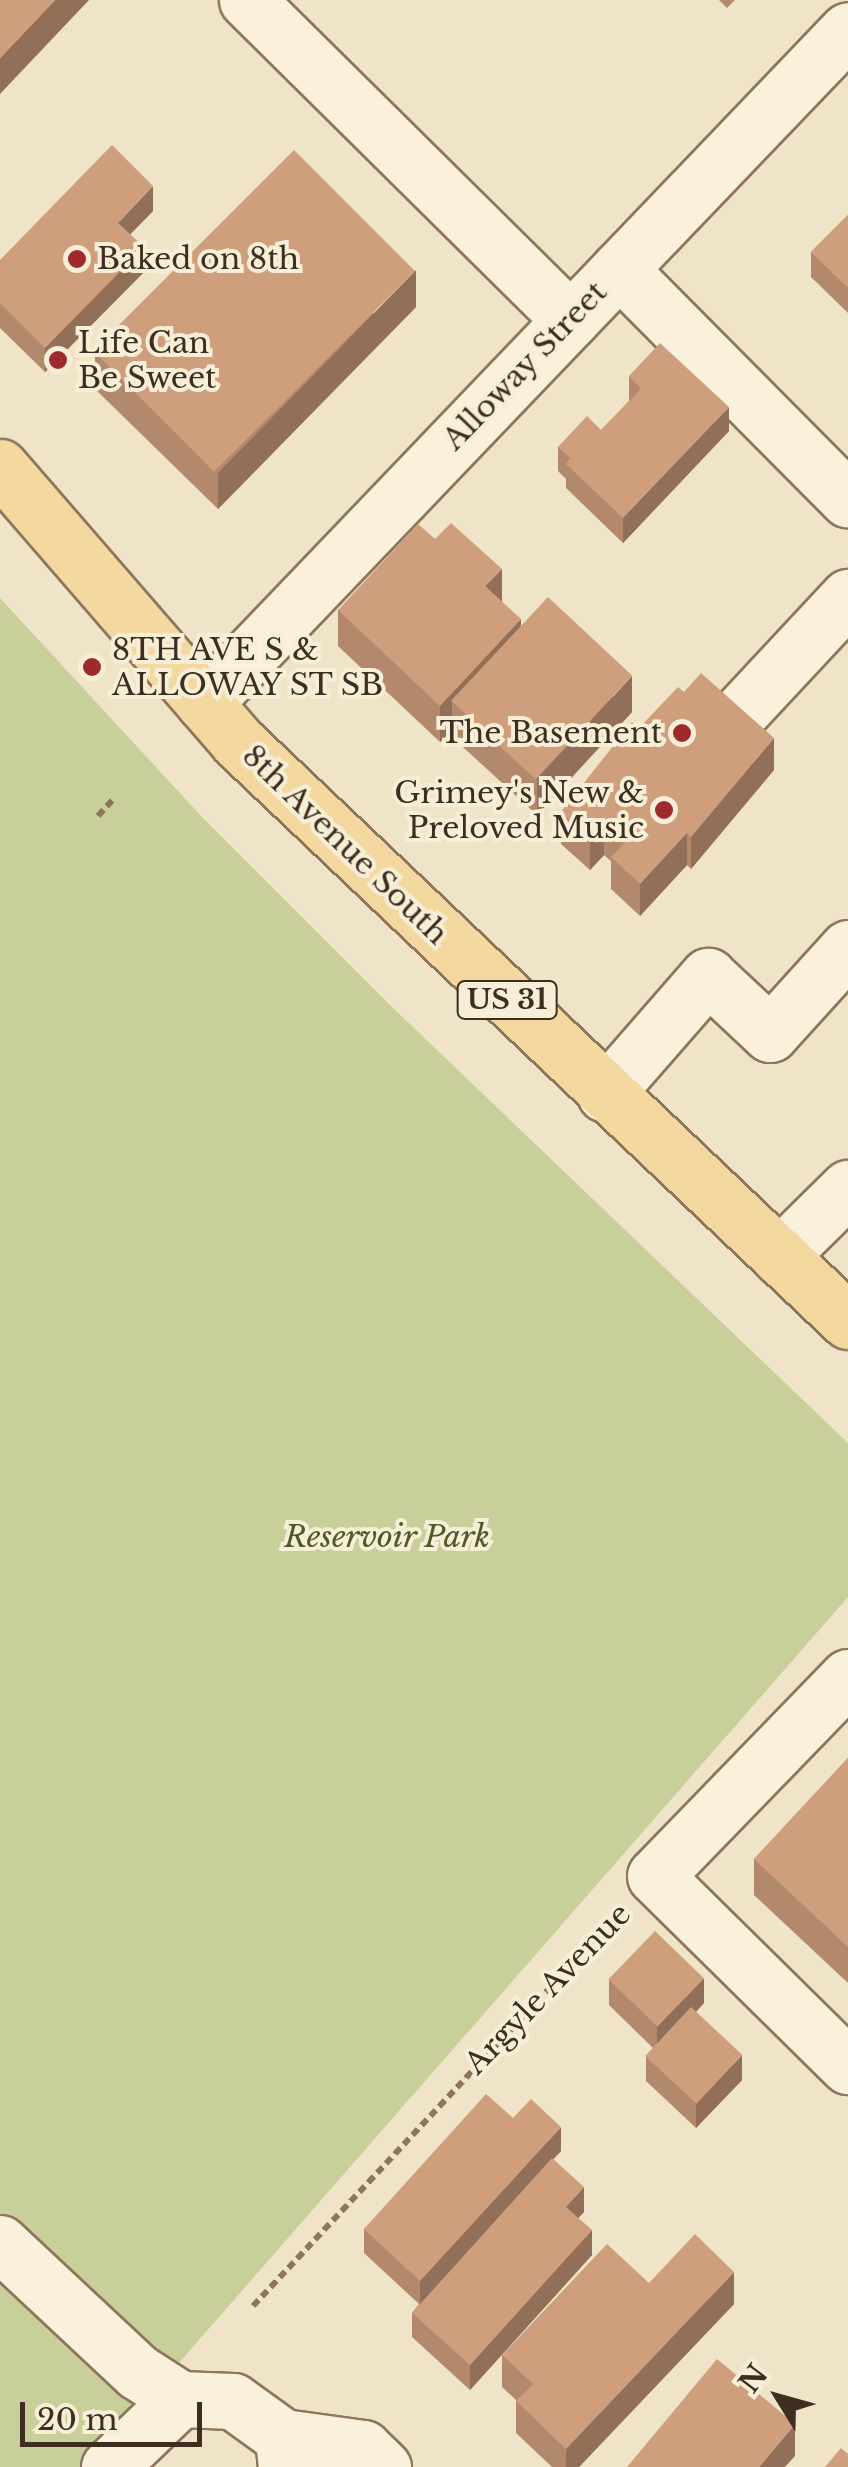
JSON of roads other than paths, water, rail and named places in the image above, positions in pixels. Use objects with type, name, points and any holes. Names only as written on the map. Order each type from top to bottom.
[{"type":"main road","name":"8th Avenue South","points":[[0,467],[204,703],[605,1094],[848,1320]]},
{"type":"street","points":[[265,6],[570,320]]},
{"type":"street","name":"Alloway Street","points":[[204,703],[848,30]]},
{"type":"street","points":[[620,269],[848,500]]},
{"type":"street","points":[[737,716],[848,598]]},
{"type":"street","points":[[605,1094],[708,976],[770,1034],[848,948]]},
{"type":"street","points":[[779,1256],[848,1188]]},
{"type":"street","name":"Argyle Avenue","points":[[848,1677],[655,1876],[848,2066]]},
{"type":"street","points":[[0,2243],[138,2372],[180,2400],[233,2402],[285,2452],[363,2448],[383,2467]]},
{"type":"street","points":[[110,2467],[180,2400]]},
{"type":"place","name":"Baked on 8th","points":[[77,259]]},
{"type":"place","name":"Life Can Be Sweet","points":[[58,360]]},
{"type":"place","name":"8TH AVE S & ALLOWAY ST SB","points":[[92,667]]},
{"type":"place","name":"The Basement","points":[[682,733]]},
{"type":"place","name":"Grimey's New & Preloved Music","points":[[664,810]]},
{"type":"park label","name":"Reservoir Park","points":[[387,1537]]}]
